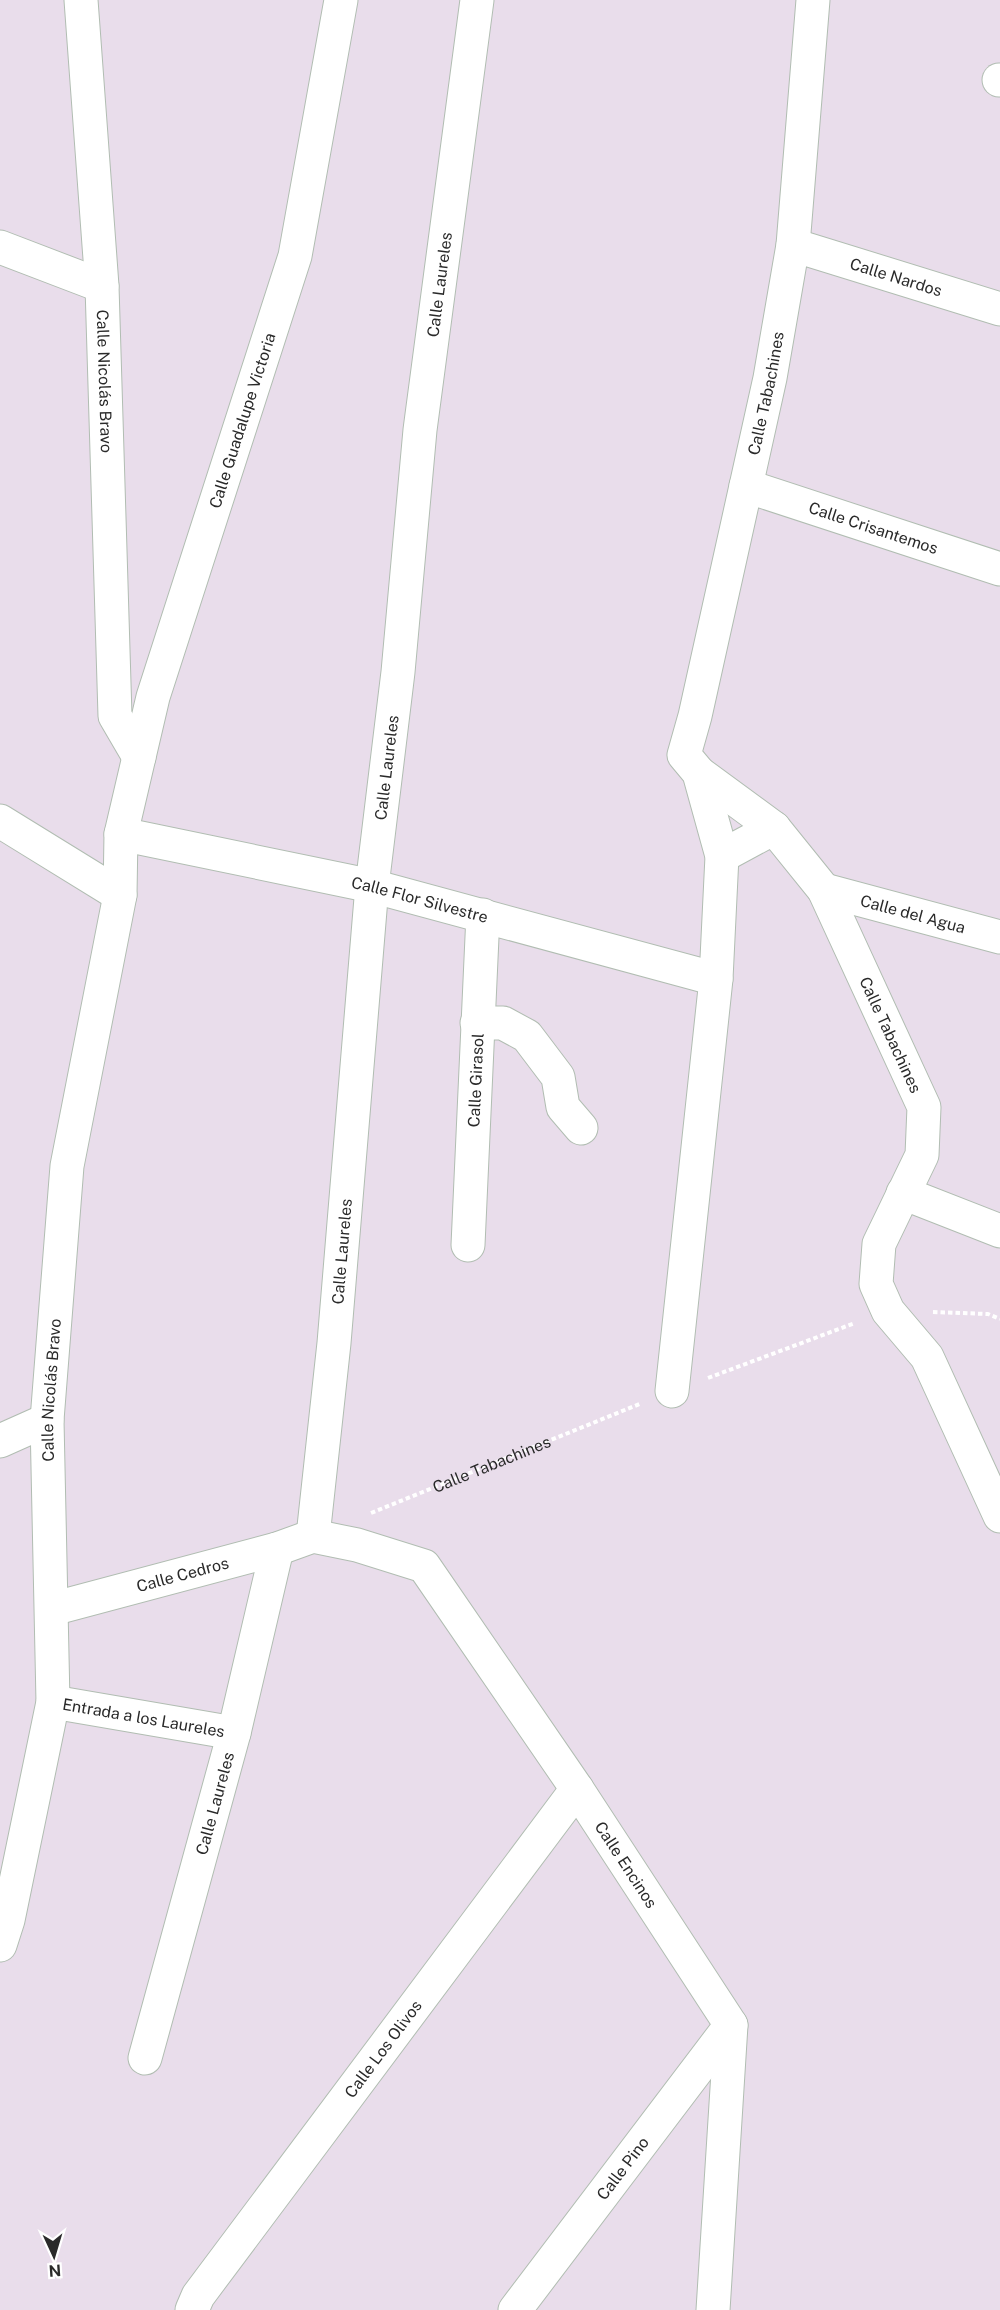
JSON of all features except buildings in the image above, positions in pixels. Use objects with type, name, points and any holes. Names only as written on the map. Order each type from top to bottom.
[{"type":"street","name":"Calle Nicolás Bravo","points":[[81,0],[102,286],[115,716],[139,757]]},
{"type":"street","name":"Calle Guadalupe Victoria","points":[[121,834],[153,697],[295,256],[341,0]]},
{"type":"street","name":"Calle Laureles","points":[[313,1536],[334,1343],[372,886],[398,672],[420,430],[477,0]]},
{"type":"street","name":"Calle Tabachines","points":[[813,0],[793,245],[770,378],[695,716],[684,755],[699,773],[774,828],[824,890],[924,1107],[922,1155],[879,1244],[876,1284],[888,1311]]},
{"type":"street","name":"Calle Nardos","points":[[793,245],[1000,309]]},
{"type":"street","points":[[0,247],[102,286]]},
{"type":"street","name":"Calle Crisantemos","points":[[746,486],[1000,569]]},
{"type":"street","name":"Calle Tabachines","points":[[672,1391],[716,979],[722,856],[699,773]]},
{"type":"street","points":[[0,821],[120,895]]},
{"type":"street","points":[[722,856],[774,828]]},
{"type":"street","name":"Calle Nicolás Bravo","points":[[0,1945],[8,1920],[53,1702],[47,1420],[67,1166],[120,895],[121,834]]},
{"type":"street","name":"Calle Flor Silvestre","points":[[121,834],[372,886],[716,979]]},
{"type":"street","name":"Calle del Agua","points":[[824,890],[1000,937]]},
{"type":"street","name":"Calle Girasol","points":[[468,1245],[483,915]]},
{"type":"street","points":[[477,1023],[503,1023],[527,1036],[558,1077],[563,1107],[581,1128]]},
{"type":"street","points":[[903,1193],[1000,1231]]},
{"type":"street","points":[[888,1311],[927,1357],[1000,1516]]},
{"type":"street","points":[[0,1441],[47,1420]]},
{"type":"street","name":"Calle Cedros","points":[[52,1609],[277,1549],[313,1536]]},
{"type":"street","name":"Calle Encinos","points":[[313,1536],[357,1545],[424,1566],[577,1789],[730,2025]]},
{"type":"street","name":"Calle Laureles","points":[[145,2058],[234,1733],[277,1549]]},
{"type":"street","name":"Entrada a los Laureles","points":[[53,1702],[234,1733]]},
{"type":"street","name":"Calle Los Olivos","points":[[192,2310],[198,2296],[577,1789]]},
{"type":"street","points":[[713,2310],[730,2025]]},
{"type":"street","name":"Calle Pino","points":[[515,2310],[730,2025]]},
{"type":"path","name":"Calle Tabachines","points":[[367,1514],[672,1391],[888,1311]]},
{"type":"path","points":[[888,1311],[987,1314],[1000,1319]]}]
